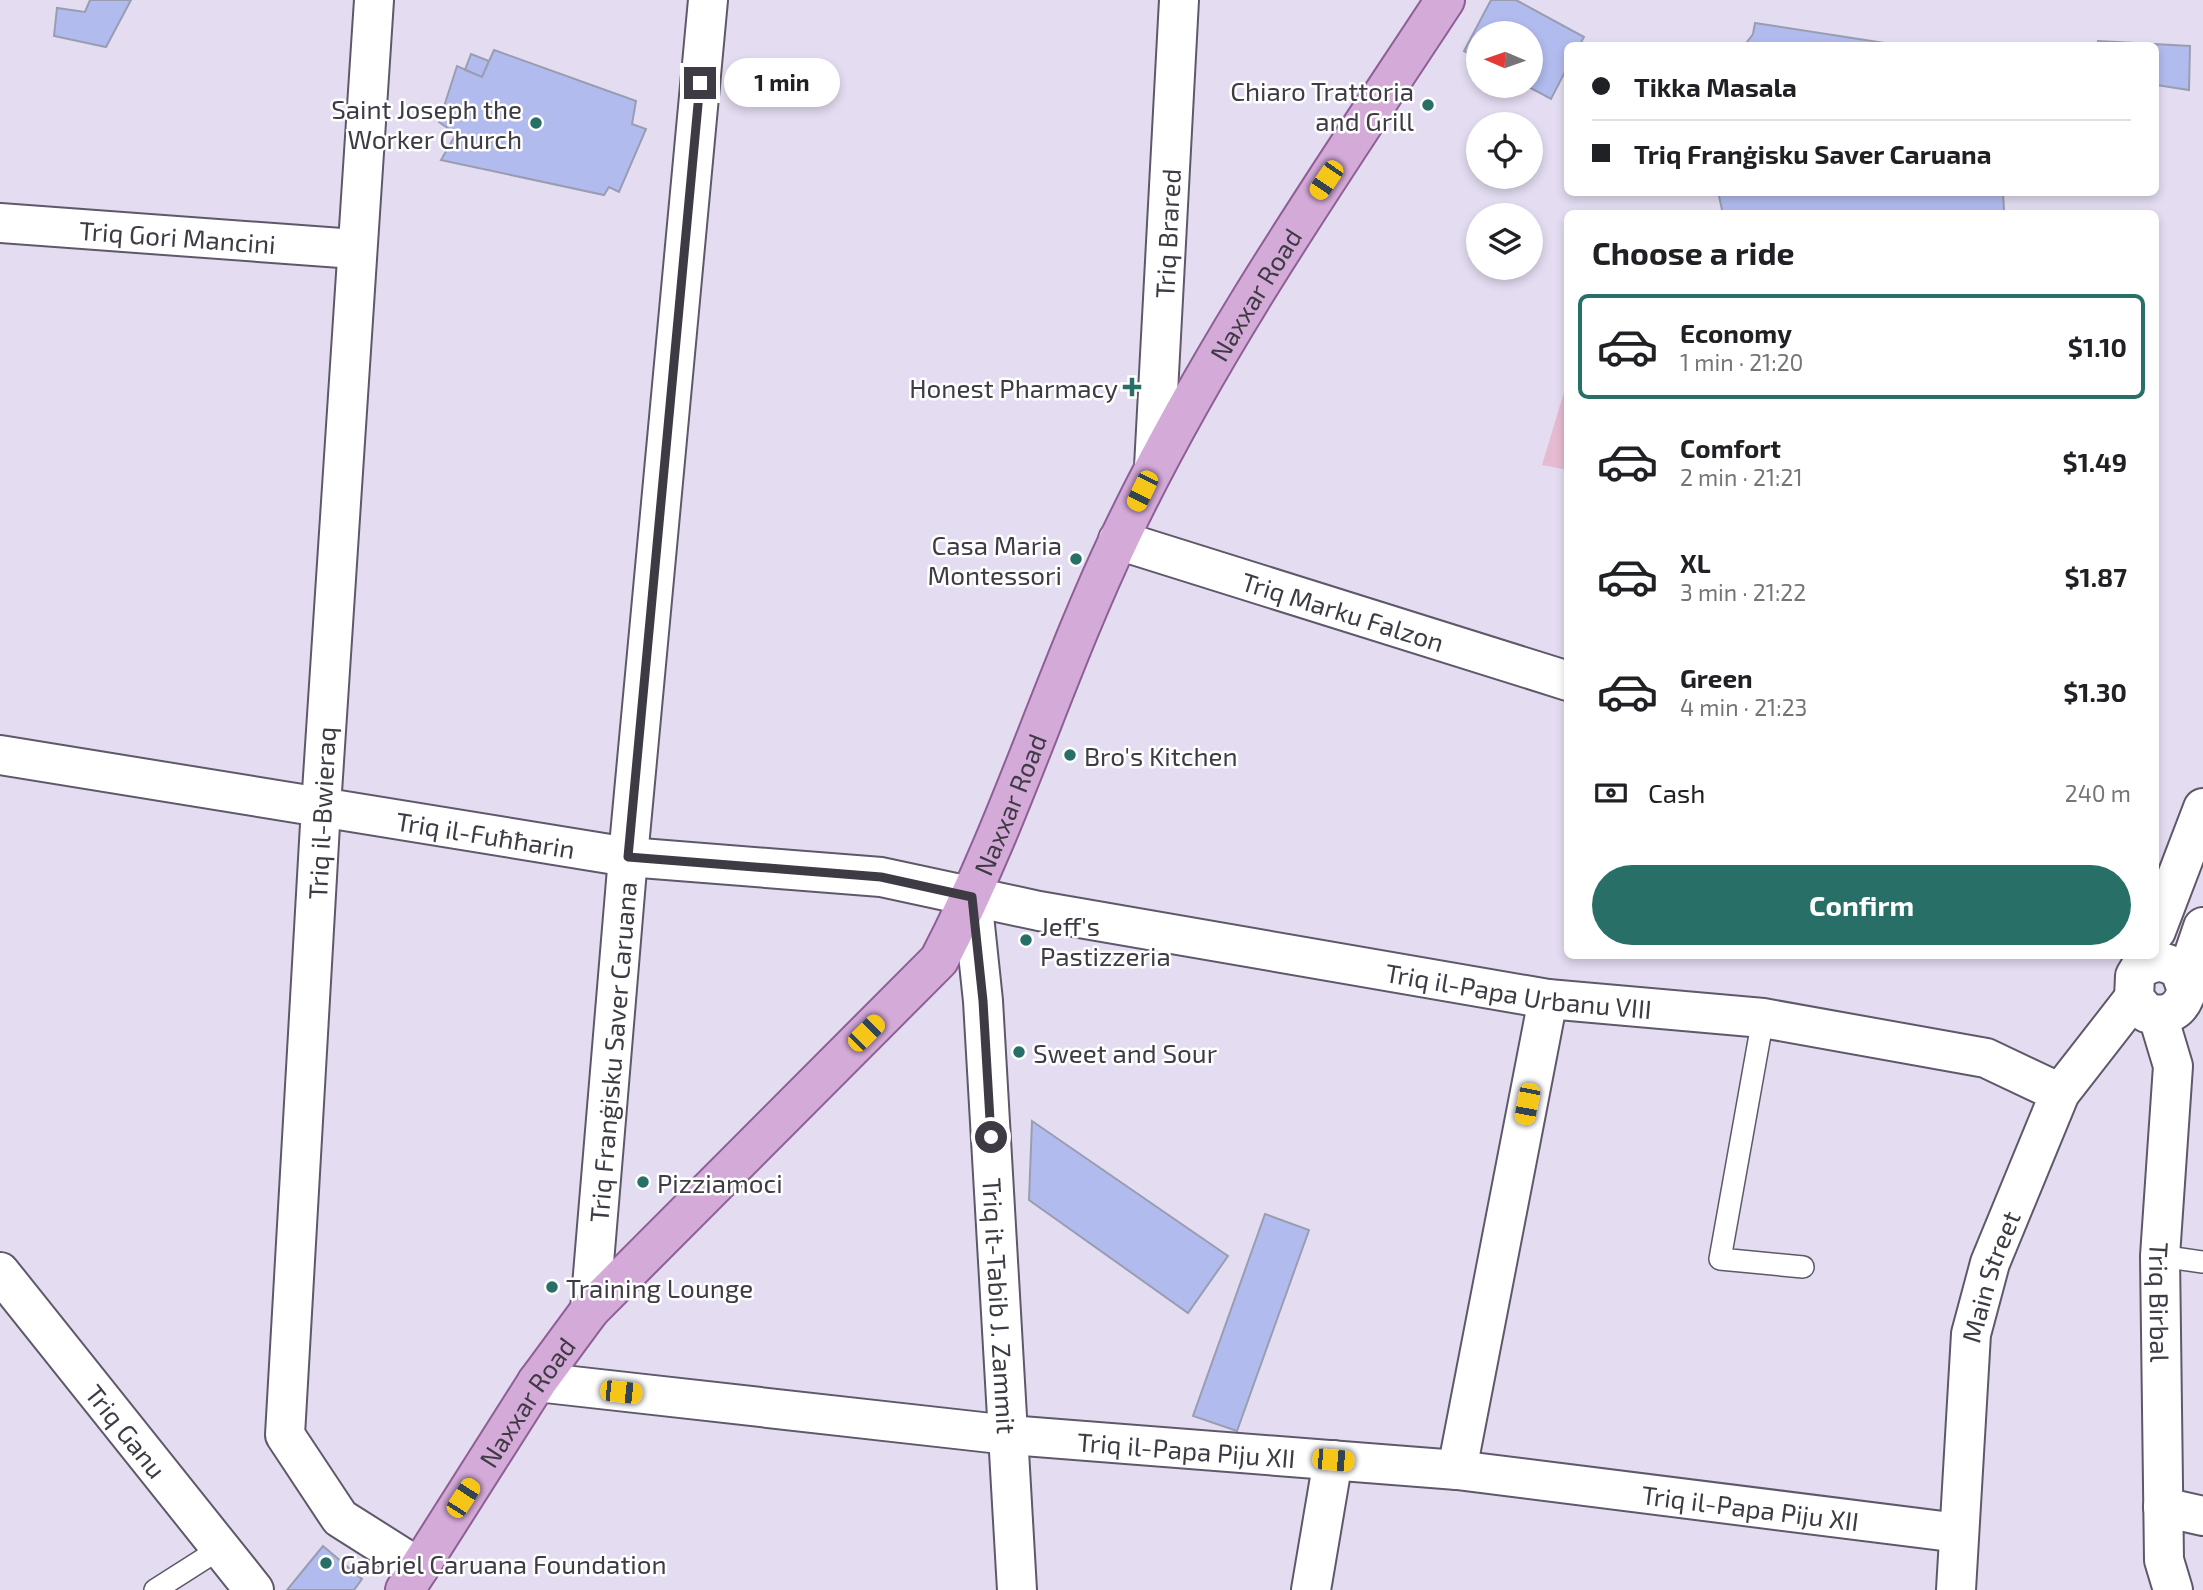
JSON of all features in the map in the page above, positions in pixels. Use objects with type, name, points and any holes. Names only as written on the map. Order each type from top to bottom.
[{"type":"main road","name":"Naxxar Road","points":[[412,1579],[537,1382],[590,1310],[939,960],[972,897],[1118,540],[1154,467],[1267,270],[1445,0]]},
{"type":"street","name":"Triq il-Bwieraq","points":[[374,0],[355,249],[285,1435],[340,1518],[412,1579]]},
{"type":"street","name":"Triq Franġisku Saver Caruana","points":[[590,1310],[628,857],[708,0]]},
{"type":"street","name":"Triq Brared","points":[[1154,467],[1179,0]]},
{"type":"street","name":"Triq Gori Mancini","points":[[0,223],[355,249]]},
{"type":"street","name":"Triq Marku Falzon","points":[[1118,540],[1564,680]]},
{"type":"street","name":"Triq il-Fuħħarin","points":[[0,755],[628,857],[881,877],[972,897]]},
{"type":"street","points":[[2159,923],[2203,808]]},
{"type":"street","name":"Triq il-Papa Urbanu VIII","points":[[972,897],[1548,999],[1763,1018],[1986,1058],[2060,1093]]},
{"type":"street","name":"Triq it-Tabib J. Zammit","points":[[972,897],[983,1001],[1017,1590]]},
{"type":"street","name":"Main Street","points":[[1956,1590],[1971,1334],[1990,1263],[2060,1093],[2145,984],[2168,1014],[2184,1001],[2185,980],[2203,927]]},
{"type":"street","name":"Triq Birbal","points":[[2145,984],[2173,1066],[2160,1256],[2164,1560],[2173,1590]]},
{"type":"street","points":[[1457,1470],[1548,999]]},
{"type":"street","name":"Triq Ganu","points":[[5,1289],[254,1590]]},
{"type":"street","name":"Triq il-Papa Piju XII","points":[[537,1382],[1009,1435],[1457,1470],[1959,1533]]},
{"type":"street","points":[[1311,1590],[1333,1460]]},
{"type":"street","points":[[2163,1507],[2203,1516]]},
{"type":"lane","points":[[1763,1018],[1720,1259],[1804,1267]]},
{"type":"lane","points":[[2160,1256],[2203,1262]]},
{"type":"lane","points":[[155,1590],[221,1548]]},
{"type":"shaded area","points":[[1564,392],[1564,469],[1542,465]]},
{"type":"building","points":[[90,0],[131,0],[106,47],[54,36],[57,8],[85,12]]},
{"type":"building","points":[[1491,0],[1516,0],[1584,37],[1581,42],[1564,42],[1564,74],[1551,99],[1544,95],[1544,21],[1480,21]]},
{"type":"building","points":[[1755,23],[1878,42],[1747,42],[1753,34]]},
{"type":"building","points":[[2159,44],[2190,46],[2189,90],[2159,85]]},
{"type":"building","name":"Saint Joseph the Worker Church","points":[[494,50],[636,101],[632,124],[646,129],[619,192],[609,187],[604,195],[441,160],[456,134],[439,122],[457,66],[482,77]]},
{"type":"building","points":[[471,54],[489,61],[482,77],[465,70]]},
{"type":"building","points":[[1719,196],[2003,196],[2004,210],[1722,210]]},
{"type":"building","points":[[1032,1121],[1228,1256],[1188,1313],[1029,1200]]},
{"type":"building","points":[[1265,1214],[1309,1230],[1237,1431],[1193,1416]]},
{"type":"building","name":"Gabriel Caruana Foundation","points":[[323,1546],[362,1579],[354,1590],[287,1590]]},
{"type":"place","name":"Chiaro Trattoria and Grill","points":[[1428,105]]},
{"type":"place","name":"Saint Joseph the Worker Church","points":[[536,123]]},
{"type":"place","name":"Honest Pharmacy","points":[[1132,387]]},
{"type":"place","name":"Casa Maria Montessori","points":[[1076,559]]},
{"type":"place","name":"Bro's Kitchen","points":[[1070,755]]},
{"type":"place","name":"Jeff's Pastizzeria","points":[[1026,940]]},
{"type":"place","name":"Sweet and Sour","points":[[1019,1052]]},
{"type":"place","name":"Pizziamoci","points":[[643,1182]]},
{"type":"place","name":"Training Lounge","points":[[552,1287]]},
{"type":"place","name":"Gabriel Caruana Foundation","points":[[326,1563]]},
{"type":"route","points":[[700,83],[628,857],[881,877],[972,897],[983,1001],[991,1137]]}]
